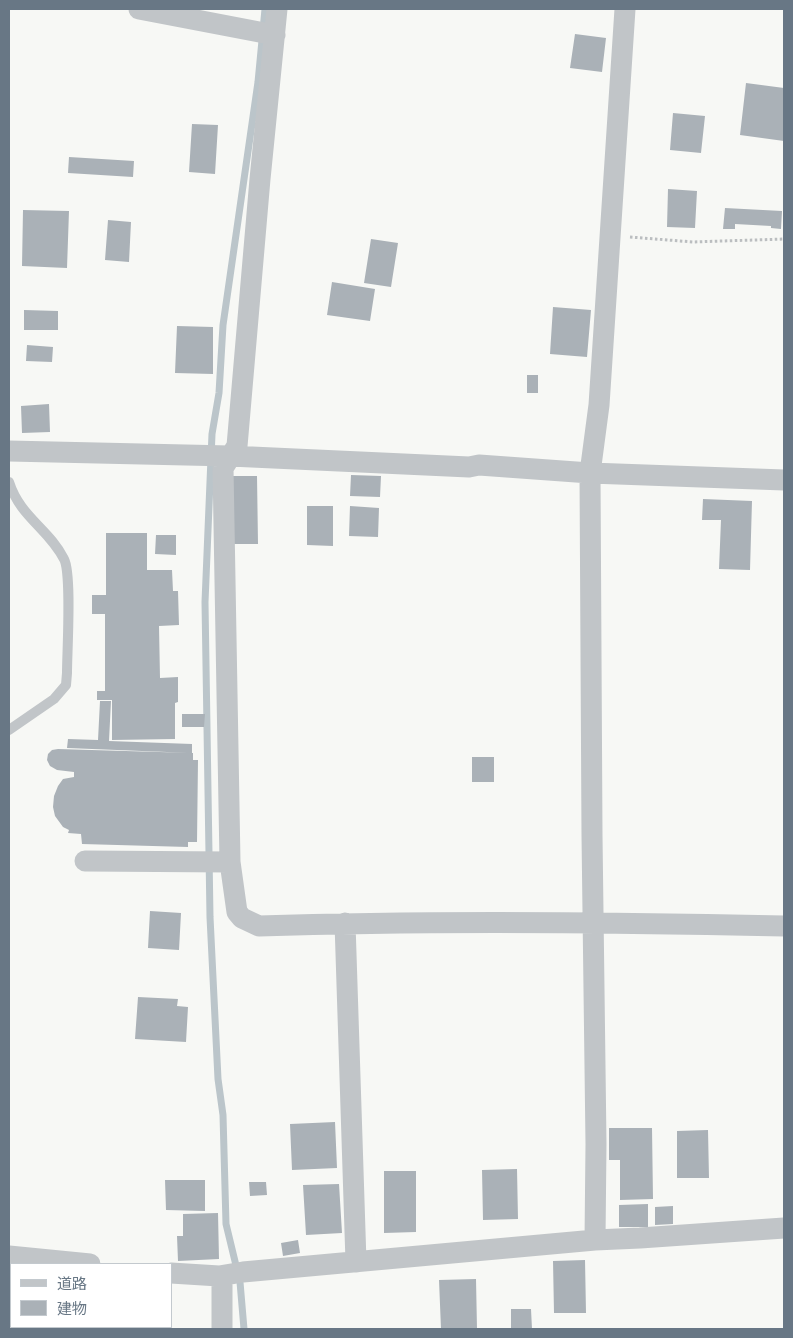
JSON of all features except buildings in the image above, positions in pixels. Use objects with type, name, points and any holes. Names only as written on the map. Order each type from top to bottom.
[{"type":"street","points":[[139,9],[275,34]]},
{"type":"street","points":[[277,9],[237,446],[222,468],[230,862],[234,902],[237,912],[242,918],[259,926],[345,923],[593,922],[784,926]]},
{"type":"street","points":[[595,1240],[596,1144],[589,571],[590,473],[598,405],[625,9]]},
{"type":"street","points":[[9,451],[230,456],[469,467],[479,465],[590,473],[784,480]]},
{"type":"street","points":[[85,861],[230,862]]},
{"type":"street","points":[[345,923],[356,1262]]},
{"type":"street","points":[[172,1273],[222,1276],[243,1272],[595,1240],[784,1228]]},
{"type":"street","points":[[9,1256],[80,1263]]},
{"type":"street","points":[[222,1276],[222,1329]]},
{"type":"lane","points":[[9,482],[12,492],[23,509],[65,560],[68,578],[66,685],[54,699],[9,730]]},
{"type":"path","points":[[609,235],[693,242],[784,239]]},
{"type":"waterway","points":[[244,1329],[240,1282],[226,1224],[223,1115],[218,1079],[210,917],[205,602],[212,434],[219,393],[223,325],[258,82],[265,9]]}]
